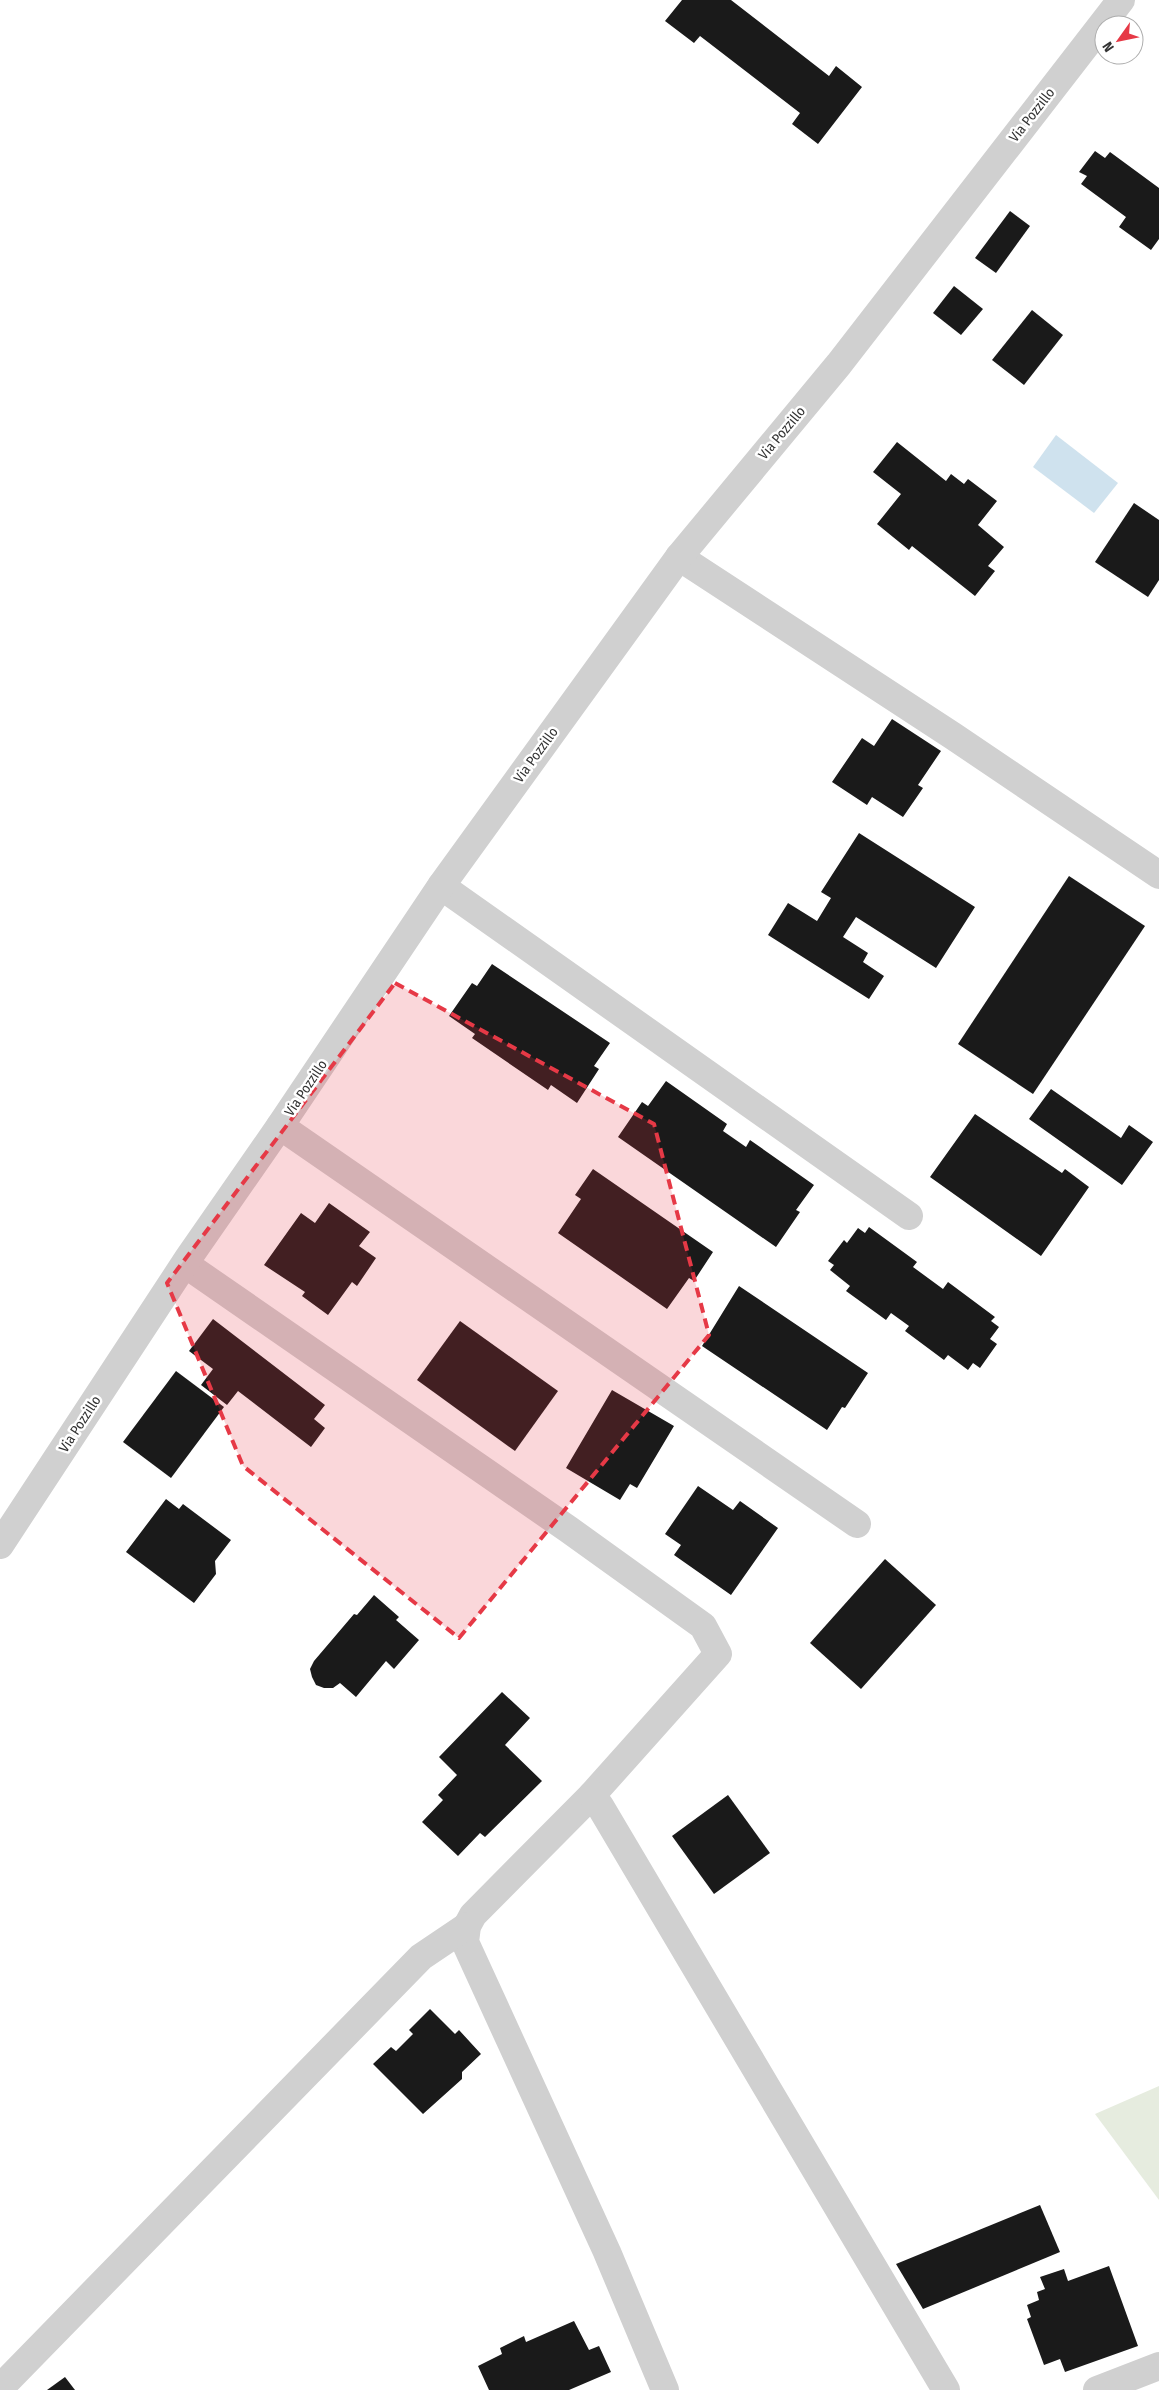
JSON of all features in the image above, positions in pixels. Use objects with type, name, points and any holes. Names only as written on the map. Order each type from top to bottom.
[{"type":"street","name":"Via Pozzillo","points":[[0,1545],[185,1264],[441,886],[679,557],[839,364],[1121,0]]},
{"type":"street","points":[[679,557],[953,736],[1159,875]]},
{"type":"street","points":[[441,886],[909,1216]]},
{"type":"street","points":[[280,1126],[857,1524]]},
{"type":"street","points":[[185,1264],[568,1529],[703,1626],[718,1654],[592,1795],[473,1915],[467,1926],[465,1942],[607,2252],[666,2390]]},
{"type":"street","points":[[592,1795],[946,2390]]},
{"type":"street","points":[[0,2388],[421,1957],[467,1926]]},
{"type":"street","points":[[1096,2390],[1159,2366]]},
{"type":"highlighted area","points":[[395,983],[654,1124],[709,1335],[459,1638],[243,1466],[167,1283]]},
{"type":"shaded area","points":[[1159,2086],[1159,2200],[1095,2114]]},
{"type":"water","points":[[1056,435],[1118,483],[1094,513],[1033,467]]},
{"type":"building","points":[[682,0],[731,0],[829,76],[836,66],[862,87],[818,144],[792,124],[800,113],[700,36],[694,43],[665,21]]},
{"type":"building","points":[[1095,151],[1105,158],[1110,152],[1159,188],[1159,239],[1151,250],[1119,227],[1126,217],[1081,184],[1087,176],[1079,172]]},
{"type":"building","points":[[1010,211],[1030,226],[996,273],[975,258]]},
{"type":"building","points":[[954,286],[983,309],[961,335],[933,313]]},
{"type":"building","points":[[1032,310],[1063,335],[1024,385],[992,360]]},
{"type":"building","points":[[897,442],[946,481],[951,474],[964,484],[968,479],[997,501],[978,525],[1004,547],[988,566],[995,571],[975,596],[912,546],[909,550],[877,524],[901,494],[873,472]]},
{"type":"building","points":[[1134,503],[1159,520],[1159,580],[1148,597],[1095,562]]},
{"type":"building","points":[[892,719],[941,751],[918,785],[923,788],[903,817],[872,797],[867,805],[832,782],[862,738],[874,746]]},
{"type":"building","points":[[859,833],[975,907],[936,968],[856,917],[843,937],[868,953],[863,962],[884,976],[869,999],[768,935],[788,903],[817,921],[831,898],[821,892]]},
{"type":"building","points":[[1069,876],[1145,926],[1033,1094],[958,1044]]},
{"type":"building","points":[[492,964],[610,1043],[594,1066],[599,1069],[577,1103],[551,1085],[548,1090],[472,1038],[475,1034],[449,1016],[472,983],[477,986]]},
{"type":"building","points":[[666,1081],[727,1124],[723,1131],[746,1147],[750,1140],[814,1185],[796,1210],[800,1212],[776,1247],[618,1137],[642,1102],[648,1106]]},
{"type":"building","points":[[1051,1089],[1121,1138],[1129,1125],[1153,1142],[1122,1185],[1029,1119]]},
{"type":"building","points":[[975,1114],[1062,1173],[1065,1169],[1089,1187],[1041,1256],[930,1177]]},
{"type":"building","points":[[593,1169],[713,1252],[694,1281],[689,1278],[667,1309],[558,1233],[581,1199],[575,1195]]},
{"type":"building","points":[[329,1203],[370,1232],[359,1246],[376,1258],[357,1286],[352,1282],[328,1315],[302,1296],[305,1292],[264,1265],[301,1213],[315,1223]]},
{"type":"building","points":[[869,1227],[917,1262],[913,1267],[943,1289],[948,1282],[995,1317],[991,1321],[999,1327],[990,1339],[997,1344],[980,1368],[973,1363],[968,1370],[948,1355],[944,1360],[905,1331],[909,1326],[891,1313],[886,1320],[846,1291],[850,1286],[830,1270],[834,1265],[828,1261],[844,1240],[847,1243],[858,1228],[865,1233]]},
{"type":"building","points":[[739,1286],[868,1373],[845,1408],[842,1407],[827,1430],[702,1346]]},
{"type":"building","points":[[213,1319],[325,1405],[314,1419],[325,1428],[311,1447],[238,1391],[227,1405],[201,1385],[213,1369],[189,1351]]},
{"type":"building","points":[[460,1321],[558,1391],[515,1451],[417,1380]]},
{"type":"building","points":[[176,1371],[224,1407],[171,1478],[123,1442]]},
{"type":"building","points":[[612,1390],[674,1426],[637,1488],[630,1484],[620,1500],[566,1468]]},
{"type":"building","points":[[698,1486],[733,1510],[740,1501],[778,1528],[731,1595],[674,1555],[681,1545],[665,1534]]},
{"type":"building","points":[[166,1499],[179,1509],[183,1504],[231,1540],[215,1561],[216,1574],[194,1603],[126,1552]]},
{"type":"building","points":[[885,1559],[936,1605],[861,1689],[810,1643]]},
{"type":"building","points":[[374,1595],[399,1617],[396,1620],[419,1640],[394,1669],[386,1661],[356,1697],[340,1683],[333,1688],[324,1688],[316,1685],[310,1669],[314,1661],[354,1614],[357,1615]]},
{"type":"building","points":[[502,1692],[530,1718],[505,1745],[542,1781],[485,1837],[480,1833],[458,1856],[422,1822],[443,1800],[438,1795],[457,1775],[439,1757]]},
{"type":"building","points":[[728,1795],[770,1853],[714,1894],[672,1836]]},
{"type":"building","points":[[430,2009],[455,2034],[459,2030],[481,2054],[462,2072],[462,2079],[423,2114],[373,2064],[391,2047],[396,2051],[413,2034],[409,2030]]},
{"type":"building","points":[[1040,2205],[1060,2252],[923,2309],[896,2264]]},
{"type":"building","points":[[1109,2266],[1138,2346],[1065,2372],[1060,2359],[1044,2365],[1027,2319],[1031,2317],[1027,2305],[1039,2300],[1037,2292],[1045,2289],[1040,2277],[1064,2269],[1068,2281]]},
{"type":"building","points":[[574,2321],[589,2350],[599,2346],[611,2372],[569,2390],[489,2390],[478,2366],[502,2354],[500,2348],[524,2336],[526,2342]]},
{"type":"building","points":[[65,2377],[75,2390],[47,2390]]}]
